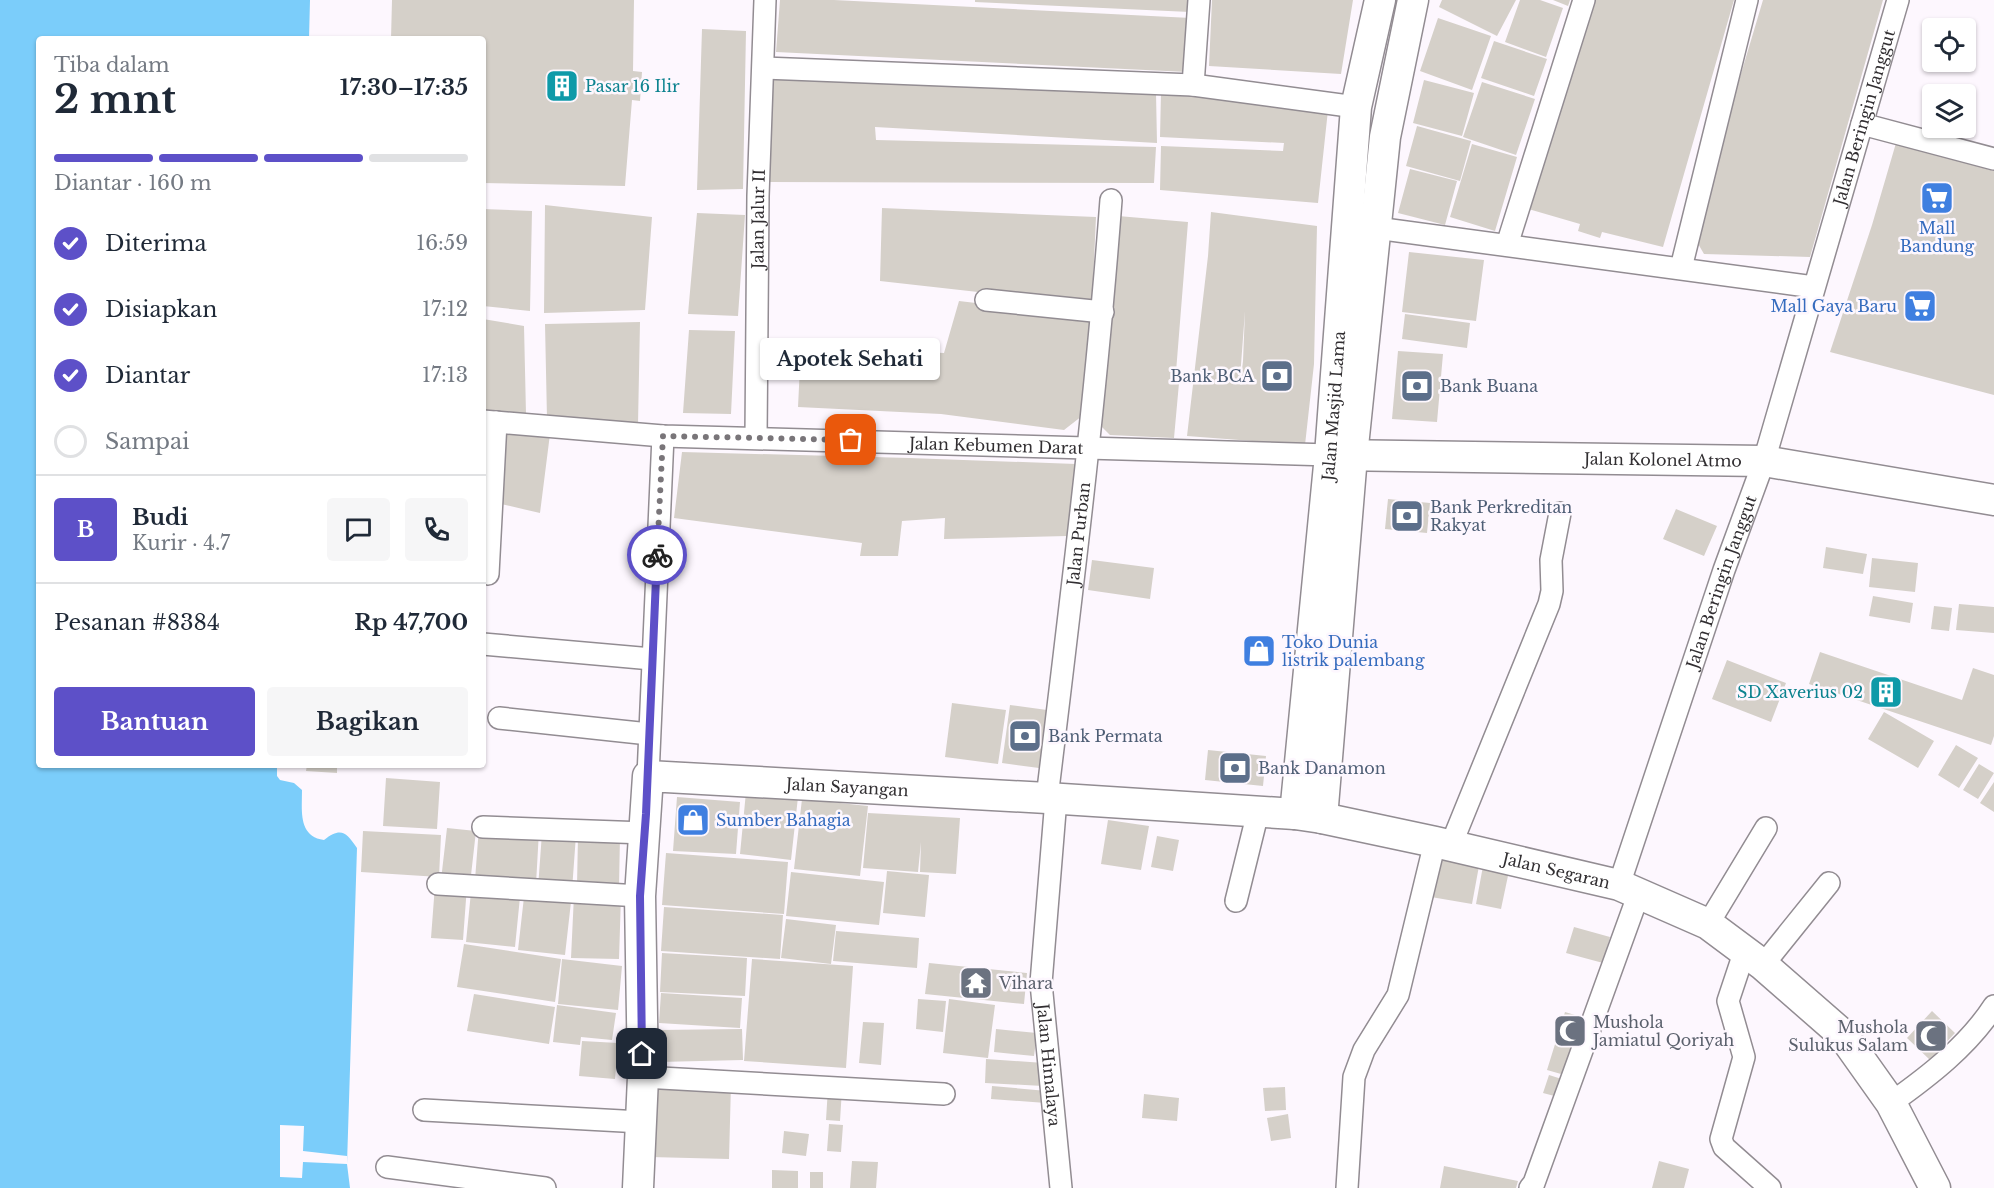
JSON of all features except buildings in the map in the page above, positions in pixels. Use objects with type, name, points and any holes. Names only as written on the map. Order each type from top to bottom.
[{"type":"main road","name":"Jalan Masjid Lama","points":[[1309,816],[1341,455],[1356,107],[1380,0]]},
{"type":"main road","points":[[1341,455],[1376,228],[1385,136],[1413,0]]},
{"type":"main road","name":"Jalan Kolonel Atmo","points":[[1341,455],[1764,461],[1994,500]]},
{"type":"main road","points":[[638,1188],[643,1077],[640,896],[648,776]]},
{"type":"main road","name":"Jalan Sayangan","points":[[648,776],[1051,799]]},
{"type":"main road","name":"Jalan Segaran","points":[[1051,799],[1309,816],[1443,843],[1629,889],[1708,924],[1754,958],[1842,1034],[1891,1103],[1935,1188]]},
{"type":"street","name":"Jalan Jalur II","points":[[756,438],[758,196],[765,0]]},
{"type":"street","points":[[1193,85],[1199,0]]},
{"type":"street","points":[[1507,245],[1584,0]]},
{"type":"street","points":[[1681,268],[1747,0]]},
{"type":"street","name":"Jalan Beringin Janggut","points":[[1530,1188],[1534,1183],[1560,1114],[1721,582],[1764,461],[1898,0]]},
{"type":"street","points":[[764,68],[1193,85],[1356,107]]},
{"type":"street","points":[[1862,124],[1994,159]]},
{"type":"street","name":"Jalan Purban","points":[[1051,799],[1089,447],[1111,200]]},
{"type":"street","points":[[1376,228],[1814,287]]},
{"type":"street","points":[[986,300],[1102,312]]},
{"type":"street","points":[[488,574],[489,422]]},
{"type":"street","name":"Jalan Kebumen Darat","points":[[489,422],[663,436],[1341,455]]},
{"type":"street","points":[[648,776],[663,436]]},
{"type":"street","points":[[1347,1188],[1354,1077],[1364,1050],[1398,995],[1443,843],[1549,604],[1552,547],[1560,513]]},
{"type":"street","points":[[486,644],[652,659]]},
{"type":"street","points":[[499,718],[649,734]]},
{"type":"street","name":"Jalan Himalaya","points":[[1051,799],[1041,983],[1061,1188]]},
{"type":"street","points":[[1236,901],[1258,812]]},
{"type":"street","points":[[483,826],[645,833]]},
{"type":"street","points":[[1708,924],[1766,828]]},
{"type":"street","points":[[1770,1188],[1724,1147],[1720,1139],[1744,1057],[1728,1000],[1754,958],[1829,882]]},
{"type":"street","points":[[438,884],[640,896]]},
{"type":"street","points":[[1891,1103],[1928,1077],[1982,1025],[1994,1006]]},
{"type":"street","points":[[643,1077],[944,1094]]},
{"type":"street","points":[[424,1110],[641,1122]]},
{"type":"street","points":[[387,1167],[545,1188]]},
{"type":"water","points":[[0,0],[310,0],[309,36],[36,36],[36,768],[277,768],[277,776],[280,780],[294,783],[302,790],[303,821],[310,833],[324,840],[335,834],[343,833],[357,848],[347,1164],[350,1188],[0,1188]]},
{"type":"pier","points":[[280,1125],[304,1126],[303,1151],[347,1156],[347,1164],[303,1162],[302,1178],[280,1177]]},
{"type":"way so far","points":[[657,555],[663,436],[851,440]]},
{"type":"place","name":"Pasar 16 Ilir","points":[[562,86]]},
{"type":"place","name":"Mall Bandung","points":[[1937,198]]},
{"type":"place","name":"Mall Gaya Baru","points":[[1920,306]]},
{"type":"place","name":"Bank BCA","points":[[1277,376]]},
{"type":"place","name":"Bank Buana","points":[[1417,386]]},
{"type":"place","name":"Apotek Sehati","points":[[851,440]]},
{"type":"place","name":"Bank Perkreditan Rakyat","points":[[1407,516]]},
{"type":"place","name":"Toko Dunia listrik palembang","points":[[1259,651]]},
{"type":"place","name":"SD Xaverius 02","points":[[1886,692]]},
{"type":"place","name":"Bank Permata","points":[[1025,736]]},
{"type":"place","name":"Bank Danamon","points":[[1235,768]]},
{"type":"place","name":"Sumber Bahagia","points":[[693,820]]},
{"type":"place","name":"Vihara","points":[[976,983]]},
{"type":"place","name":"Mushola Jamiatul Qoriyah","points":[[1570,1031]]},
{"type":"place","name":"Mushola Sulukus Salam","points":[[1931,1036]]},
{"type":"route","points":[[642,1054],[640,896],[648,776],[657,555]]}]
